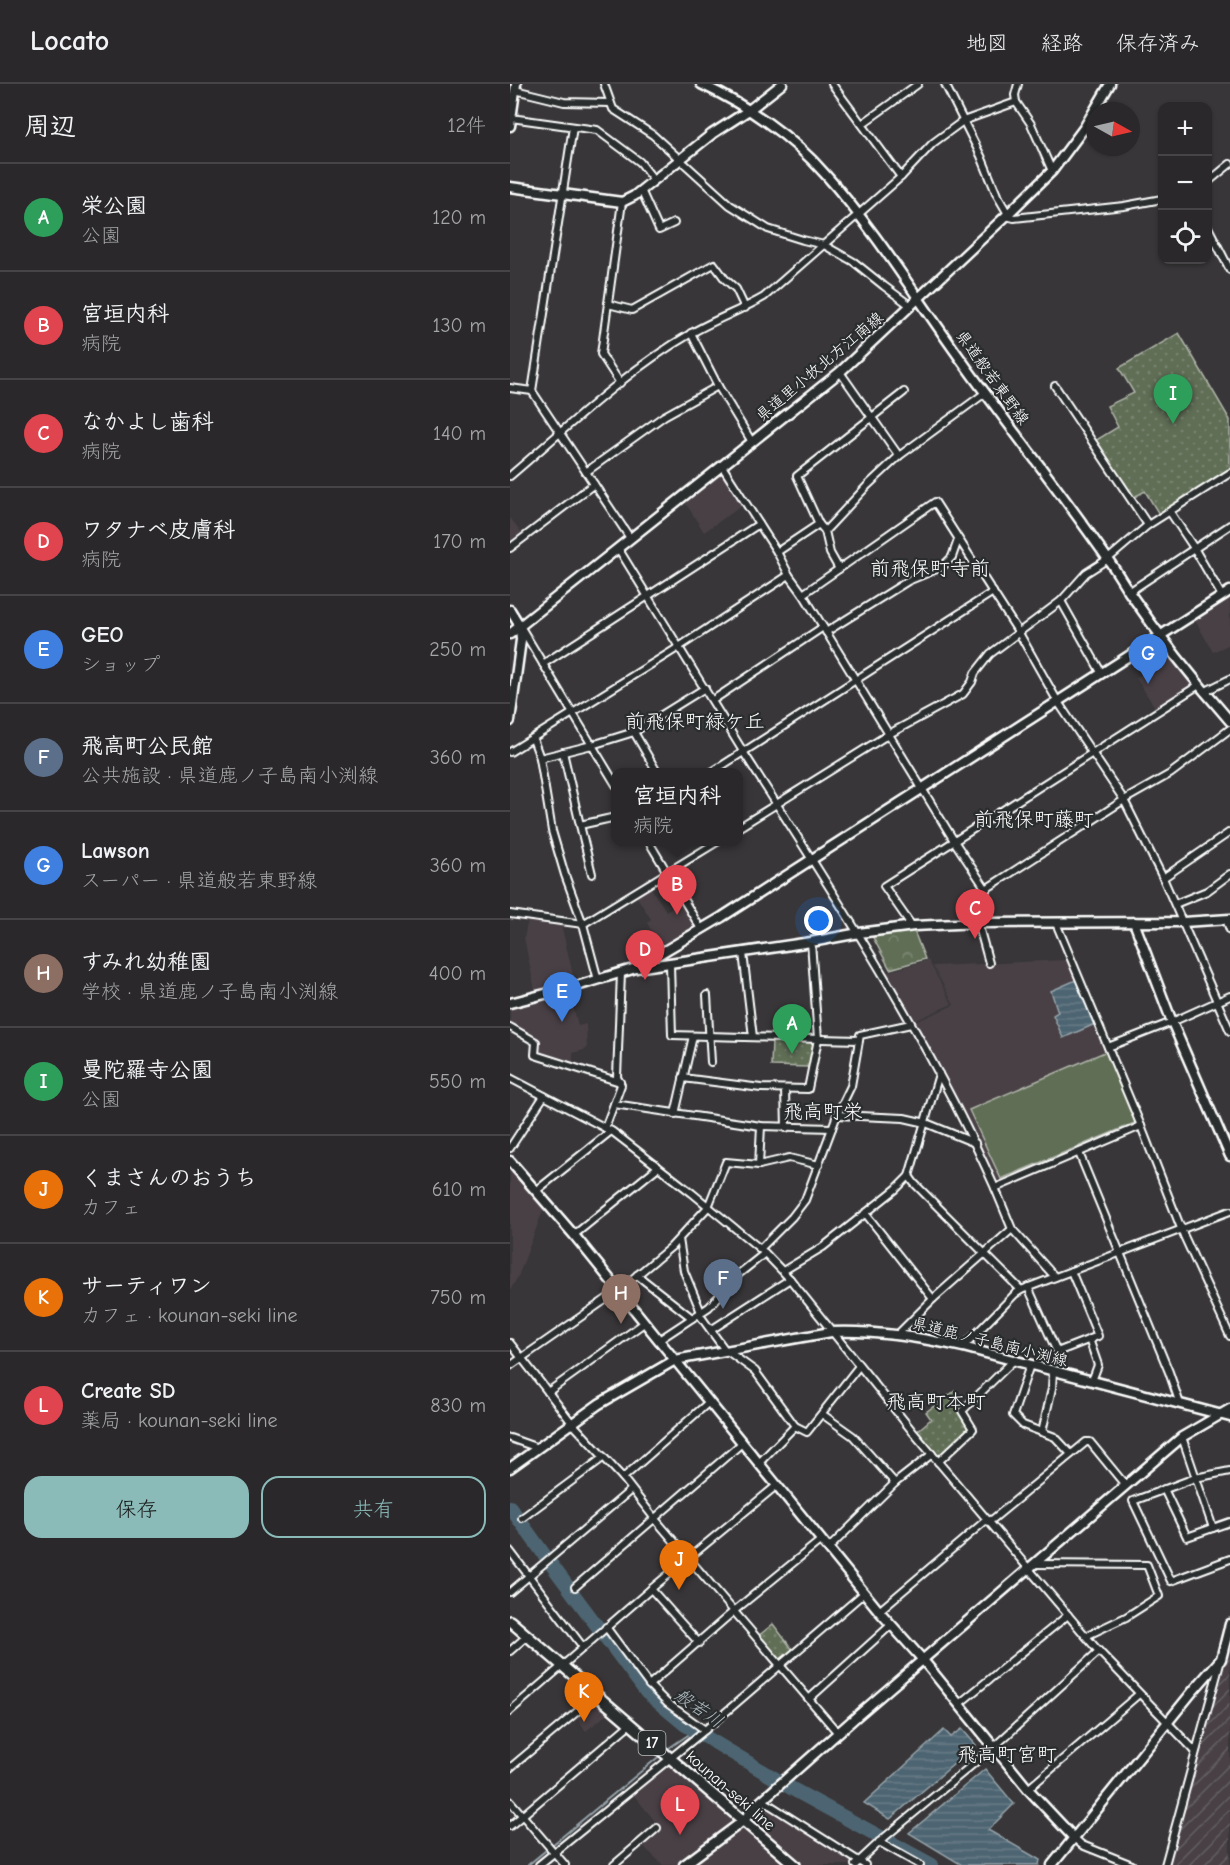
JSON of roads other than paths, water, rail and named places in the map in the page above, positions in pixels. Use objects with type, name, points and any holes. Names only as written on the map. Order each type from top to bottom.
[{"type":"main road","name":"kounan-seki line","points":[[510,1621],[743,1821],[788,1863]]},
{"type":"street","points":[[604,84],[613,109],[653,135],[730,205],[768,229],[824,245],[854,262],[911,306]]},
{"type":"street","name":"県道般若東野線","points":[[701,84],[724,94],[749,110],[790,140],[816,164],[857,214],[985,393],[1108,559],[1161,636],[1230,721]]},
{"type":"street","points":[[510,187],[622,202],[782,84]]},
{"type":"street","points":[[832,84],[901,177]]},
{"type":"street","points":[[862,124],[918,84]]},
{"type":"street","points":[[945,84],[1007,215],[1014,218],[1113,208],[1158,200]]},
{"type":"street","points":[[1018,84],[1016,102],[1031,124],[1052,171]]},
{"type":"street","name":"県道里小牧北方江南線","points":[[510,634],[840,372],[1052,171],[1084,128],[1110,84]]},
{"type":"street","points":[[610,103],[564,102],[516,87],[511,122],[597,130],[640,162],[654,180]]},
{"type":"street","points":[[510,476],[620,383],[690,333],[764,297],[901,177],[933,143],[963,121],[1016,102]]},
{"type":"street","points":[[573,127],[532,391],[630,538]]},
{"type":"street","points":[[1212,179],[1230,164]]},
{"type":"street","points":[[641,190],[660,230],[674,223]]},
{"type":"street","points":[[620,383],[601,354],[622,202]]},
{"type":"street","points":[[1212,235],[1230,270]]},
{"type":"street","points":[[608,304],[633,310],[714,264],[736,289],[745,308]]},
{"type":"street","points":[[690,333],[718,386],[752,442]]},
{"type":"street","points":[[840,372],[899,456]]},
{"type":"street","points":[[586,472],[664,416],[718,386]]},
{"type":"street","points":[[1055,386],[1148,525]]},
{"type":"street","points":[[510,388],[532,391]]},
{"type":"street","points":[[839,569],[830,553],[825,531],[819,524],[797,476],[904,392]]},
{"type":"street","points":[[825,531],[899,456],[985,393]]},
{"type":"street","points":[[722,466],[986,889]]},
{"type":"street","points":[[743,825],[889,734],[963,694],[972,682],[975,673],[990,654],[1061,601],[1086,573],[1108,559],[1148,525],[1230,473]]},
{"type":"street","points":[[510,548],[594,484]]},
{"type":"street","points":[[803,594],[935,502],[1019,633],[1058,702],[1124,800],[1175,904],[1230,1031]]},
{"type":"street","points":[[636,968],[812,859],[1226,594],[1170,512]]},
{"type":"street","points":[[543,664],[759,524]]},
{"type":"street","points":[[777,552],[819,524]]},
{"type":"street","points":[[1129,592],[1230,525]]},
{"type":"street","points":[[713,700],[908,581],[942,567],[952,557],[958,540]]},
{"type":"street","points":[[618,548],[859,933],[939,1074],[975,1144],[1011,1229],[1055,1277]]},
{"type":"street","points":[[510,752],[789,575]]},
{"type":"street","points":[[718,768],[993,592]]},
{"type":"street","points":[[1061,601],[1102,674]]},
{"type":"street","points":[[510,610],[611,778]]},
{"type":"street","points":[[510,721],[521,640],[520,626]]},
{"type":"street","points":[[912,926],[884,886],[1092,753],[1202,688],[1230,679]]},
{"type":"street","points":[[540,758],[634,732],[705,688]]},
{"type":"street","points":[[989,963],[978,923],[986,889],[1124,800],[1170,774],[1230,729]]},
{"type":"street","points":[[634,732],[655,768]]},
{"type":"street","points":[[533,739],[540,758],[552,831],[583,924],[598,980]]},
{"type":"street","points":[[563,752],[592,874]]},
{"type":"street","points":[[580,825],[611,818]]},
{"type":"street","points":[[1163,878],[1230,832]]},
{"type":"street","points":[[651,846],[701,929]]},
{"type":"street","points":[[700,846],[702,850]]},
{"type":"street","points":[[510,914],[583,924],[710,846]]},
{"type":"street","points":[[1175,904],[1207,891],[1230,874]]},
{"type":"street","points":[[510,1003],[636,968],[912,926],[978,923],[1183,922],[1228,919],[1230,930]]},
{"type":"street","points":[[1134,922],[1172,1022],[1230,1156]]},
{"type":"street","points":[[1056,923],[1183,1230],[1230,1336]]},
{"type":"street","points":[[683,1078],[761,1088],[808,1089],[818,1039],[811,942]]},
{"type":"street","points":[[743,953],[753,1037]]},
{"type":"street","points":[[670,964],[672,1035],[859,1040]]},
{"type":"street","points":[[537,1191],[608,1130],[621,1085],[617,1077],[621,973]]},
{"type":"street","points":[[707,996],[711,1062]]},
{"type":"street","points":[[1108,1047],[1230,996]]},
{"type":"street","points":[[659,1340],[709,1307],[762,1251],[805,1200],[837,1115],[851,1086],[860,1035],[911,1024]]},
{"type":"street","points":[[510,1028],[536,1042],[535,1055],[620,1082]]},
{"type":"street","points":[[675,1114],[693,1036]]},
{"type":"street","points":[[783,1272],[823,1246],[909,1176],[939,1074]]},
{"type":"street","points":[[510,1078],[608,1130],[692,1193],[762,1251],[790,1279],[938,1462],[1032,1567],[1099,1651],[1196,1751]]},
{"type":"street","points":[[785,1090],[786,1128]]},
{"type":"street","points":[[510,1148],[544,1096]]},
{"type":"street","points":[[614,1104],[761,1126],[832,1128]]},
{"type":"street","points":[[837,1115],[904,1118],[926,1122],[975,1144]]},
{"type":"street","points":[[759,1164],[761,1126]]},
{"type":"street","points":[[995,1188],[1141,1126]]},
{"type":"street","points":[[1079,1153],[1180,1404]]},
{"type":"street","points":[[510,1366],[618,1291],[679,1239],[708,1207],[726,1162],[759,1164],[789,1158],[819,1165]]},
{"type":"street","points":[[510,1161],[574,1235],[776,1486],[995,1746],[1028,1789],[1082,1845],[1132,1865]]},
{"type":"street","points":[[574,1235],[658,1167]]},
{"type":"street","points":[[909,1176],[914,1184],[1024,1288],[1057,1352],[1098,1336],[1071,1271]]},
{"type":"street","points":[[963,1347],[1015,1294],[1024,1288],[1230,1211]]},
{"type":"street","points":[[866,1213],[933,1299]]},
{"type":"street","points":[[898,1334],[933,1299],[1011,1229]]},
{"type":"street","points":[[679,1239],[684,1271],[700,1313],[725,1350],[755,1371],[795,1426],[807,1432],[859,1366]]},
{"type":"street","points":[[637,1275],[693,1318]]},
{"type":"street","points":[[711,1330],[790,1279]]},
{"type":"street","points":[[548,1392],[644,1323]]},
{"type":"street","name":"県道鹿ノ子島南小渕線","points":[[510,1468],[599,1404],[675,1360],[831,1332],[898,1334],[963,1347],[1230,1417]]},
{"type":"street","points":[[1089,1339],[1098,1365],[1092,1381]]},
{"type":"street","points":[[510,1343],[572,1424],[623,1478],[655,1519],[838,1733]]},
{"type":"street","points":[[938,1462],[973,1429],[962,1411],[1013,1361]]},
{"type":"street","points":[[1030,1365],[1013,1415],[1023,1425],[1055,1437],[1071,1454]]},
{"type":"street","points":[[1042,1432],[1052,1388],[1053,1371]]},
{"type":"street","points":[[623,1478],[709,1402]]},
{"type":"street","points":[[684,1865],[743,1821],[762,1800],[838,1733],[1182,1437],[1230,1408]]},
{"type":"street","points":[[822,1414],[853,1436],[895,1483]]},
{"type":"street","points":[[758,1464],[795,1426]]},
{"type":"street","points":[[1182,1437],[1213,1528]]},
{"type":"street","points":[[510,1438],[538,1448]]},
{"type":"street","points":[[879,1611],[984,1522],[993,1519],[1086,1442],[1090,1442],[1126,1486]]},
{"type":"street","points":[[575,1587],[742,1443]]},
{"type":"street","points":[[828,1549],[895,1483],[932,1454]]},
{"type":"street","points":[[522,1518],[604,1457]]},
{"type":"street","points":[[1230,1471],[1197,1477],[1133,1501],[1171,1581],[1230,1559]]},
{"type":"street","points":[[510,1711],[606,1627],[776,1486]]},
{"type":"street","points":[[510,1592],[631,1490]]},
{"type":"street","points":[[1164,1490],[1187,1537],[1230,1522]]},
{"type":"street","points":[[650,1685],[734,1611],[821,1540]]},
{"type":"street","points":[[510,1551],[583,1647]]},
{"type":"street","points":[[1032,1567],[1147,1565],[1159,1596],[1125,1617],[1086,1636]]},
{"type":"street","points":[[651,1589],[699,1643]]},
{"type":"street","points":[[538,1865],[705,1730],[864,1593]]},
{"type":"street","points":[[959,1704],[1068,1615]]},
{"type":"street","points":[[1165,1865],[1230,1624]]},
{"type":"street","points":[[808,1699],[891,1625]]},
{"type":"street","points":[[606,1627],[650,1685],[667,1703],[705,1730]]},
{"type":"street","points":[[510,1651],[527,1636]]},
{"type":"street","points":[[762,1800],[860,1864],[879,1842],[995,1746],[1099,1651]]},
{"type":"street","points":[[1052,1865],[1221,1659]]},
{"type":"street","points":[[1208,1675],[1214,1686]]},
{"type":"street","points":[[1028,1789],[1139,1694]]},
{"type":"street","points":[[510,1768],[597,1695]]},
{"type":"street","points":[[510,1826],[630,1724]]},
{"type":"street","points":[[510,1801],[565,1865]]},
{"type":"street","points":[[614,1865],[657,1828]]},
{"type":"street","points":[[879,1842],[920,1865]]},
{"type":"water","points":[[1076,980],[1095,1024],[1063,1038],[1053,1015],[1058,1012],[1051,991]]},
{"type":"water","points":[[962,1729],[976,1745],[890,1819],[864,1803],[944,1730],[951,1737]]},
{"type":"water","points":[[985,1769],[1014,1804],[988,1830],[1040,1860],[1039,1865],[962,1865],[909,1833]]},
{"type":"waterway","name":"般若川","points":[[510,1507],[647,1693],[684,1724],[796,1791],[932,1865]]},
{"type":"waterway","points":[[666,1750],[694,1731]]},
{"type":"waterway","points":[[528,1865],[662,1754]]},
{"type":"place","name":"曼陀羅寺公園","points":[[1173,424]]},
{"type":"place","name":"Lawson","points":[[1148,684]]},
{"type":"place","name":"宮垣内科","points":[[677,915]]},
{"type":"place","name":"なかよし歯科","points":[[975,939]]},
{"type":"place","name":"ワタナベ皮膚科","points":[[645,980]]},
{"type":"place","name":"GEO","points":[[562,1022]]},
{"type":"place","name":"栄公園","points":[[792,1054]]},
{"type":"place","name":"飛高町公民館","points":[[723,1309]]},
{"type":"place","name":"すみれ幼稚園","points":[[621,1324]]},
{"type":"place","name":"くまさんのおうち","points":[[679,1590]]},
{"type":"place","name":"サーティワン","points":[[584,1722]]},
{"type":"place","name":"Create SD","points":[[680,1835]]},
{"type":"district","name":"前飛保町寺前","points":[[930,568]]},
{"type":"district","name":"前飛保町緑ケ丘","points":[[695,721]]},
{"type":"district","name":"前飛保町藤町","points":[[1034,819]]},
{"type":"district","name":"飛高町栄","points":[[823,1111]]},
{"type":"district","name":"飛高町本町","points":[[936,1401]]},
{"type":"district","name":"飛高町宮町","points":[[1007,1754]]}]
